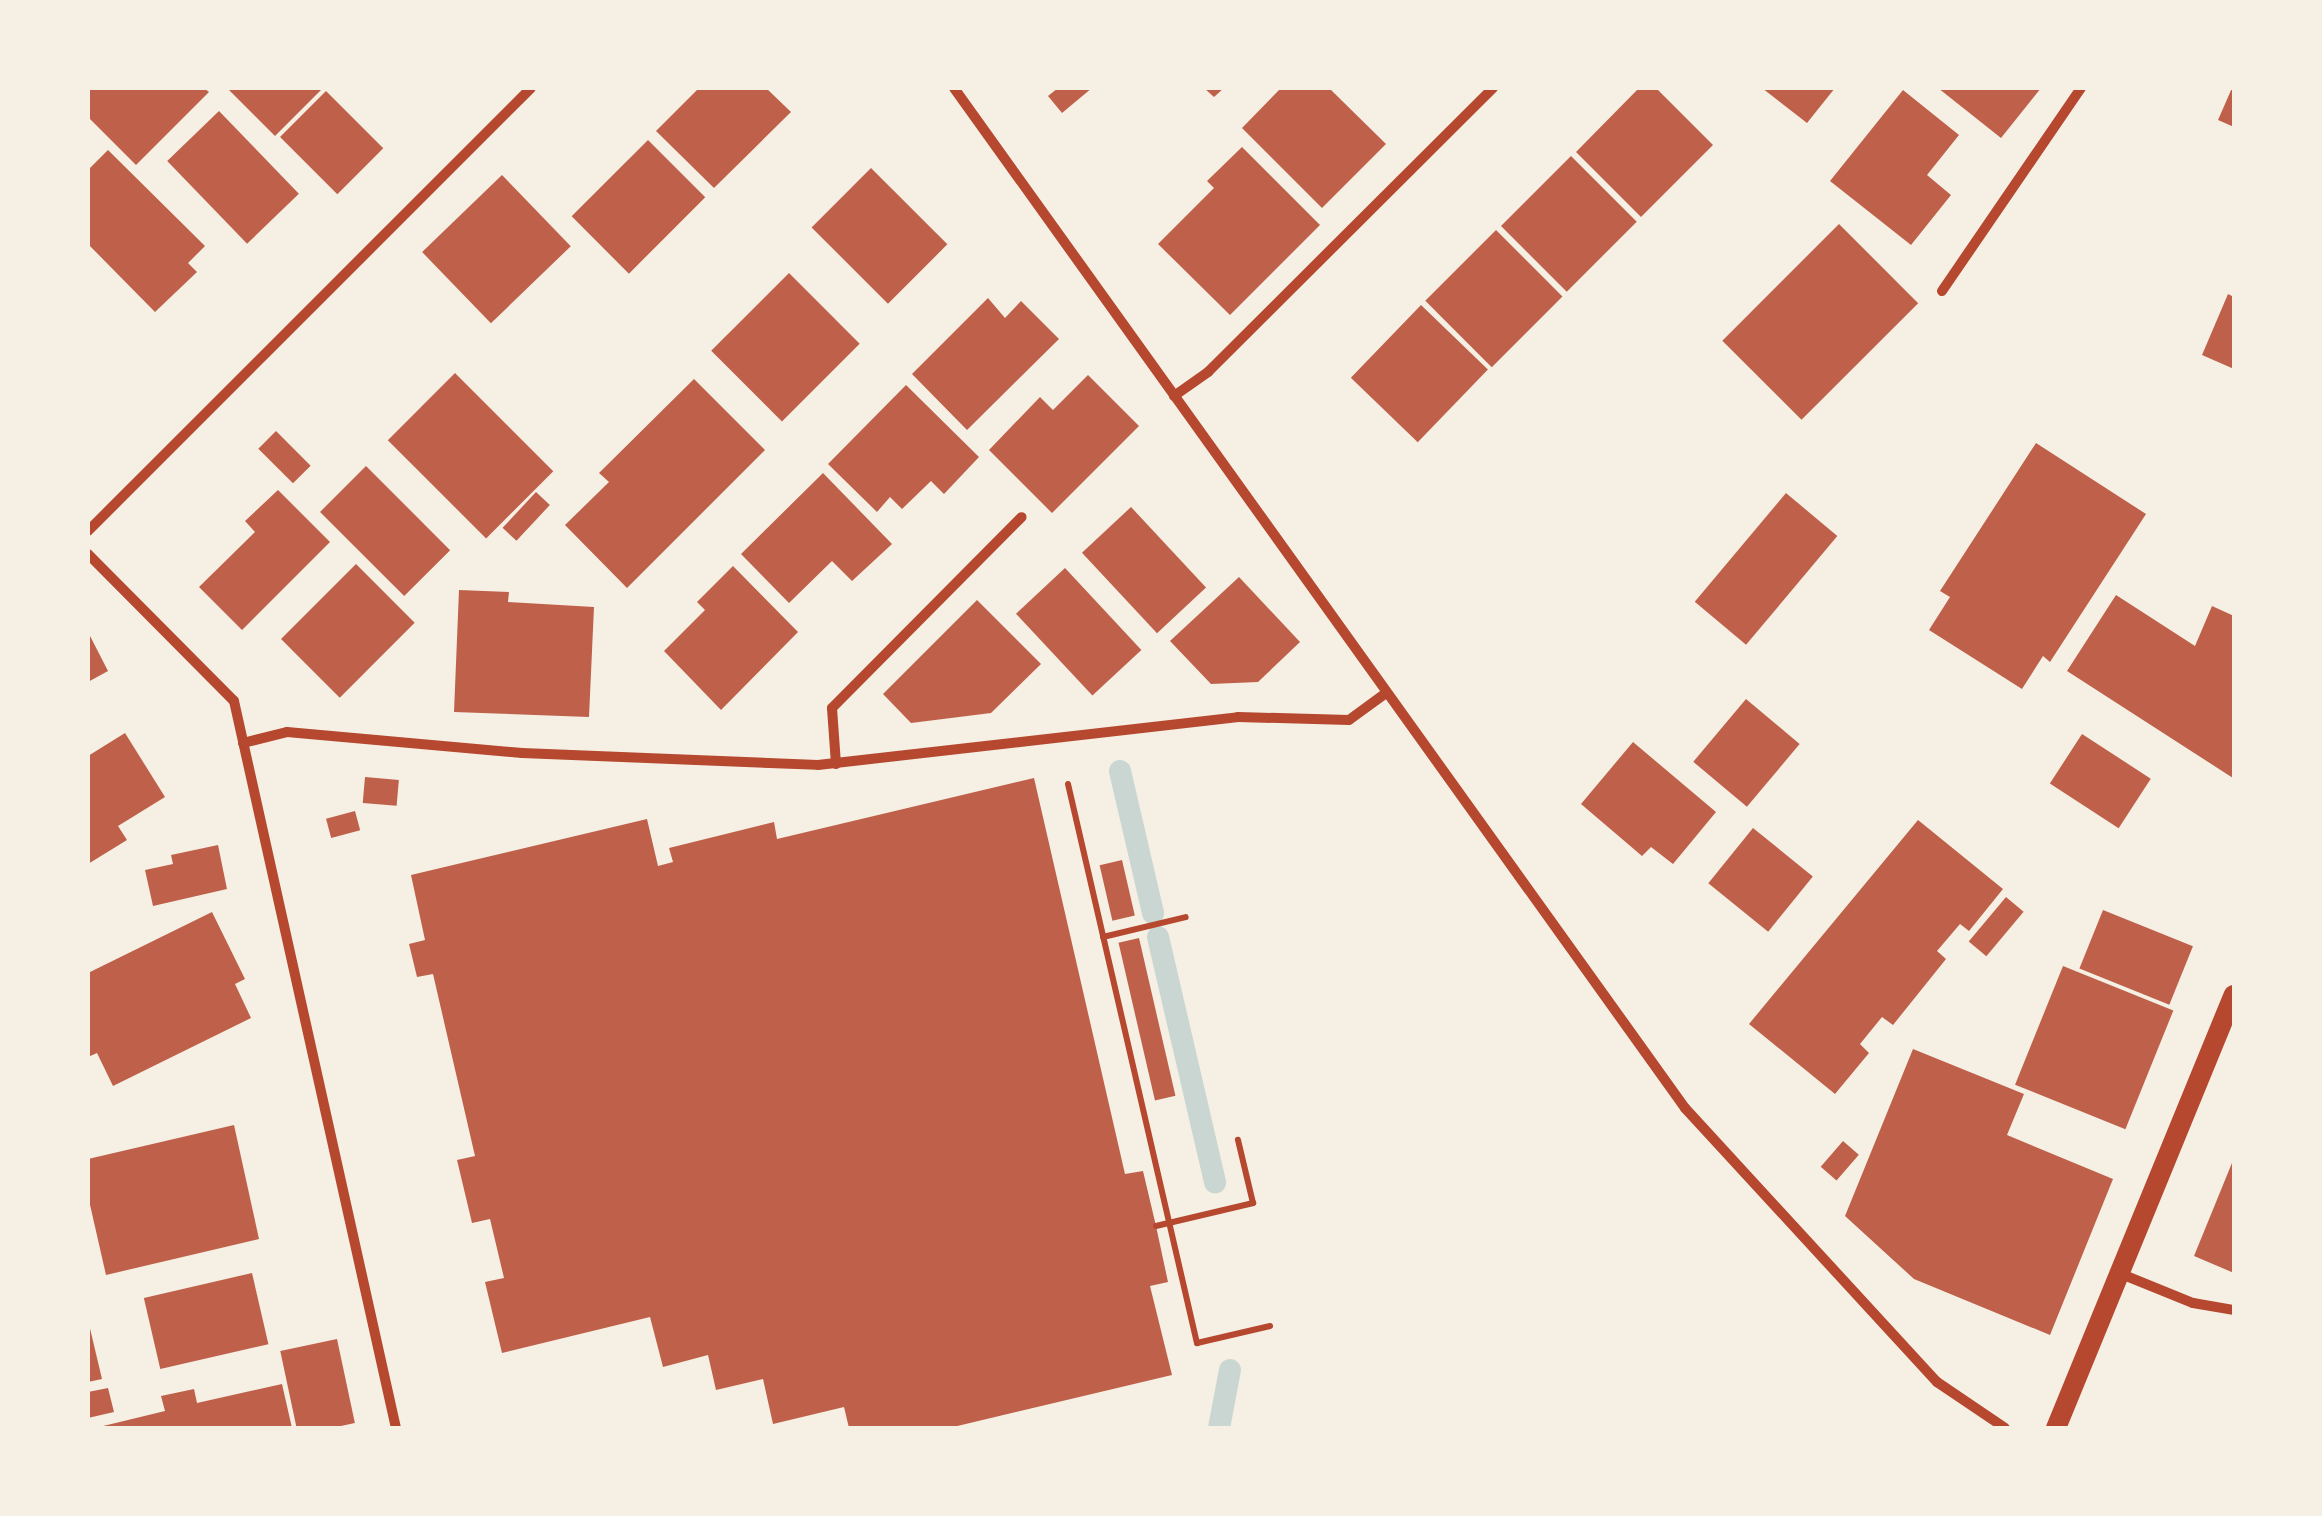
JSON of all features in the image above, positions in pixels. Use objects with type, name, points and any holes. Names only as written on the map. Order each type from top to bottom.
[{"type":"main road","points":[[2056,1428],[2234,994]]},
{"type":"street","points":[[88,531],[532,88]]},
{"type":"street","points":[[954,88],[1695,1120],[1937,1382],[2004,1428]]},
{"type":"street","points":[[1174,396],[1208,372],[1493,88]]},
{"type":"street","points":[[1942,292],[2080,88]]},
{"type":"street","points":[[836,764],[832,708],[1022,517]]},
{"type":"street","points":[[88,554],[234,701],[396,1428]]},
{"type":"street","points":[[243,743],[287,732],[522,752],[836,764],[1238,717],[1349,720],[1386,693]]},
{"type":"street","points":[[2120,1273],[2194,1304],[2234,1310]]},
{"type":"path","points":[[1063,764],[1197,1343],[1270,1326]]},
{"type":"path","points":[[1103,937],[1186,918]]},
{"type":"path","points":[[1156,1226],[1253,1204],[1238,1140]]},
{"type":"building","points":[[88,88],[204,88],[209,92],[136,165],[88,117]]},
{"type":"building","points":[[227,88],[323,88],[275,136]]},
{"type":"building","points":[[699,88],[766,88],[791,112],[714,188],[656,131]]},
{"type":"building","points":[[1058,88],[1092,88],[1062,113],[1048,96]]},
{"type":"building","points":[[1204,88],[1224,88],[1214,97]]},
{"type":"building","points":[[1281,88],[1329,88],[1386,144],[1322,208],[1242,128]]},
{"type":"building","points":[[1639,88],[1656,88],[1713,145],[1641,217],[1576,152]]},
{"type":"building","points":[[1762,88],[1835,88],[1807,123]]},
{"type":"building","points":[[1938,88],[2041,88],[2001,138]]},
{"type":"building","points":[[2234,88],[2234,127],[2218,120]]},
{"type":"building","points":[[1903,90],[1959,135],[1927,175],[1951,195],[1911,245],[1830,181]]},
{"type":"building","points":[[326,91],[383,148],[337,194],[280,137]]},
{"type":"building","points":[[219,111],[299,194],[247,244],[167,161]]},
{"type":"building","points":[[648,140],[705,197],[629,274],[572,216]]},
{"type":"building","points":[[1242,147],[1320,225],[1230,315],[1158,244],[1214,188],[1207,181]]},
{"type":"building","points":[[108,150],[205,246],[188,263],[197,272],[155,312],[88,244],[88,170]]},
{"type":"building","points":[[1571,156],[1637,222],[1567,292],[1501,226]]},
{"type":"building","points":[[871,168],[947,244],[888,304],[812,227]]},
{"type":"building","points":[[502,175],[571,246],[491,323],[422,252]]},
{"type":"building","points":[[1839,224],[1918,303],[1802,420],[1722,341]]},
{"type":"building","points":[[1496,230],[1562,296],[1492,367],[1425,301]]},
{"type":"building","points":[[789,273],[860,344],[782,421],[711,351]]},
{"type":"building","points":[[2228,294],[2234,297],[2234,369],[2202,355]]},
{"type":"building","points":[[988,298],[1005,318],[1021,301],[1059,339],[967,430],[912,374]]},
{"type":"building","points":[[1421,305],[1488,370],[1418,442],[1351,378]]},
{"type":"building","points":[[455,373],[553,471],[486,538],[388,440]]},
{"type":"building","points":[[1088,375],[1139,426],[1052,513],[989,450],[1040,397],[1053,410]]},
{"type":"building","points":[[694,379],[765,450],[627,588],[565,525],[609,482],[599,473]]},
{"type":"building","points":[[906,385],[979,457],[944,494],[931,481],[902,509],[890,497],[877,512],[828,464]]},
{"type":"building","points":[[276,431],[311,466],[293,483],[258,449]]},
{"type":"building","points":[[2036,443],[2146,514],[2050,662],[2043,656],[2022,689],[1929,630],[1950,597],[1940,591]]},
{"type":"building","points":[[366,466],[450,550],[404,596],[320,512]]},
{"type":"building","points":[[823,473],[892,544],[852,581],[832,561],[789,603],[741,554]]},
{"type":"building","points":[[278,490],[330,542],[242,630],[199,587],[255,532],[245,521]]},
{"type":"building","points":[[536,492],[550,505],[516,541],[503,528]]},
{"type":"building","points":[[1786,493],[1837,536],[1746,645],[1695,602]]},
{"type":"building","points":[[1131,507],[1206,587],[1157,633],[1082,553]]},
{"type":"building","points":[[356,564],[415,623],[340,698],[281,639]]},
{"type":"building","points":[[733,566],[798,632],[721,710],[664,651],[705,610],[697,602]]},
{"type":"building","points":[[1065,568],[1141,650],[1092,696],[1016,614]]},
{"type":"building","points":[[1239,577],[1300,642],[1258,682],[1211,684],[1170,641]]},
{"type":"building","points":[[459,590],[509,592],[508,602],[594,607],[589,717],[454,712]]},
{"type":"building","points":[[2116,595],[2195,646],[2212,606],[2234,616],[2233,778],[2067,671]]},
{"type":"building","points":[[977,600],[1041,664],[991,713],[911,723],[883,694]]},
{"type":"building","points":[[88,632],[108,671],[88,682]]},
{"type":"building","points":[[1746,699],[1800,744],[1747,807],[1693,762]]},
{"type":"building","points":[[125,733],[165,797],[118,826],[127,840],[88,864],[88,756]]},
{"type":"building","points":[[2082,734],[2151,779],[2119,828],[2050,783]]},
{"type":"building","points":[[1633,742],[1716,812],[1673,864],[1651,847],[1642,856],[1581,804]]},
{"type":"building","points":[[365,777],[399,780],[397,806],[363,803]]},
{"type":"building","points":[[1034,778],[1125,1174],[1143,1171],[1156,1226],[1168,1282],[1150,1286],[1172,1375],[949,1428],[849,1428],[844,1407],[773,1424],[763,1379],[716,1390],[708,1355],[663,1367],[650,1317],[502,1353],[485,1282],[504,1278],[490,1219],[472,1223],[457,1160],[475,1156],[433,974],[417,977],[409,944],[425,940],[411,875],[647,819],[658,866],[673,862],[669,848],[774,822],[777,839]]},
{"type":"building","points":[[355,811],[360,830],[331,838],[326,819]]},
{"type":"building","points":[[1918,820],[2003,889],[1969,931],[1960,924],[1937,951],[1946,959],[1893,1025],[1882,1017],[1860,1044],[1869,1053],[1835,1094],[1749,1024]]},
{"type":"building","points":[[1753,828],[1813,876],[1768,932],[1708,883]]},
{"type":"building","points":[[218,845],[227,889],[153,906],[145,870],[173,864],[171,855]]},
{"type":"building","points":[[1122,860],[1135,916],[1112,921],[1100,865]]},
{"type":"building","points":[[2006,897],[2024,912],[1986,956],[1969,941]]},
{"type":"building","points":[[2103,910],[2193,946],[2169,1005],[2079,968]]},
{"type":"building","points":[[212,912],[245,979],[235,984],[251,1018],[113,1086],[97,1053],[88,1057],[88,973]]},
{"type":"building","points":[[1139,938],[1175,1096],[1155,1101],[1119,943]]},
{"type":"building","points":[[2063,966],[2173,1011],[2125,1129],[2015,1085]]},
{"type":"building","points":[[1913,1049],[2024,1094],[2007,1135],[2113,1179],[2050,1335],[1914,1279],[1845,1216]]},
{"type":"building","points":[[234,1125],[259,1239],[106,1275],[88,1196],[88,1159]]},
{"type":"building","points":[[1843,1141],[1859,1155],[1837,1180],[1821,1167]]},
{"type":"building","points":[[2234,1158],[2234,1273],[2194,1256]]},
{"type":"building","points":[[252,1273],[268,1344],[160,1369],[144,1298]]},
{"type":"building","points":[[88,1320],[102,1379],[88,1382]]},
{"type":"building","points":[[337,1339],[355,1423],[297,1428],[280,1351]]},
{"type":"building","points":[[282,1384],[292,1428],[95,1428],[165,1411],[161,1396],[194,1389],[197,1403]]},
{"type":"building","points":[[108,1388],[114,1412],[88,1418],[88,1392]]},
{"type":"waterway","points":[[1120,771],[1153,913]]},
{"type":"waterway","points":[[1158,937],[1215,1182]]},
{"type":"waterway","points":[[1219,1428],[1230,1370]]}]
